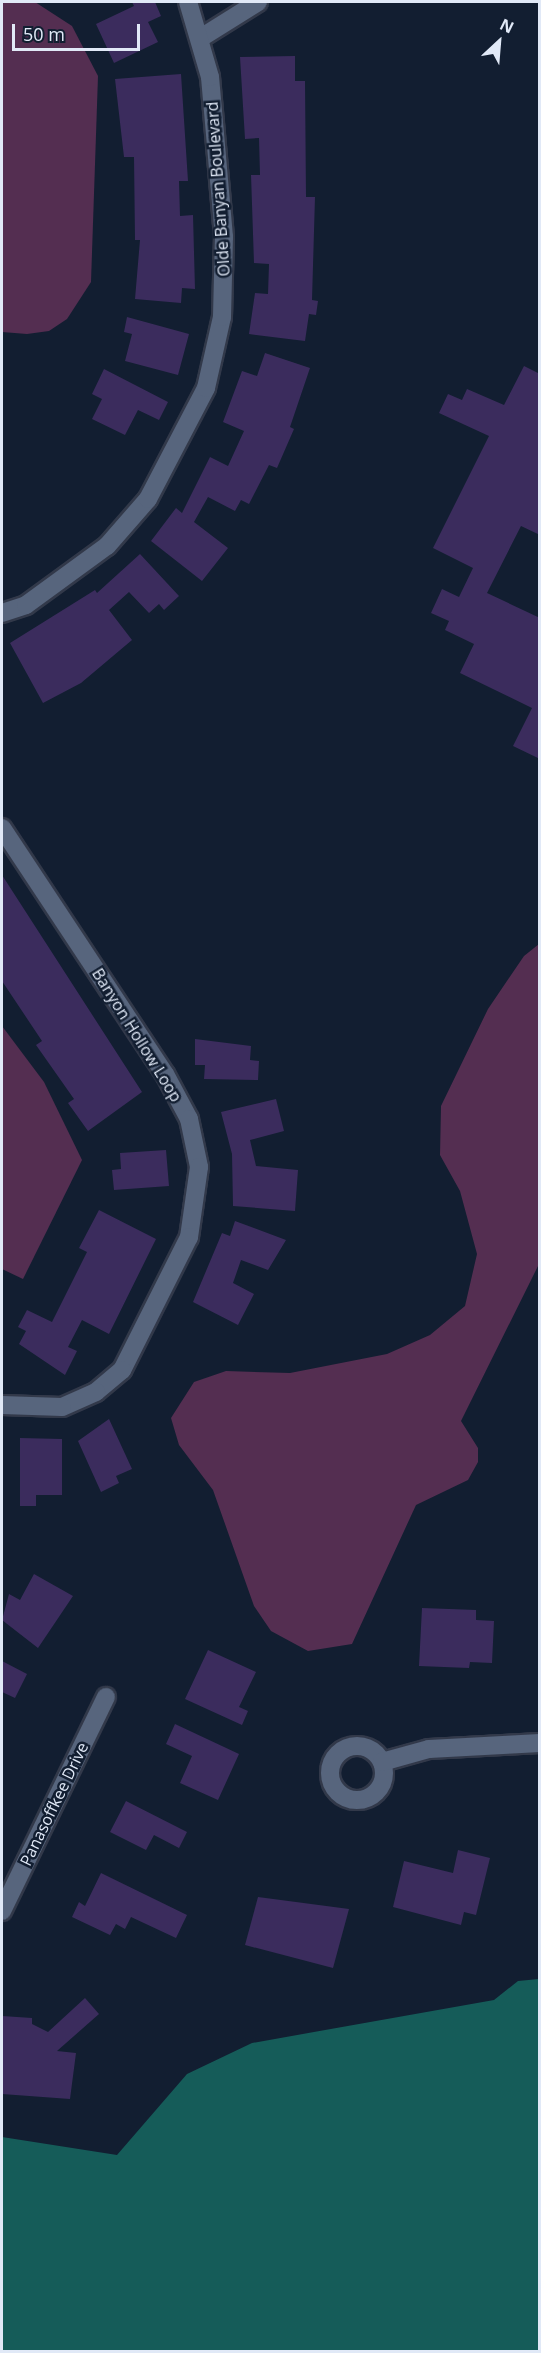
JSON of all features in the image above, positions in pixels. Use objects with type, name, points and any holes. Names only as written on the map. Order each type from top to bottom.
[{"type":"street","points":[[202,36],[258,2]]},
{"type":"street","name":"Olde Banyan Boulevard","points":[[2,613],[26,605],[107,546],[148,499],[206,388],[219,340],[225,263],[213,102],[196,4]]},
{"type":"street","name":"Banyon Hollow Loop","points":[[2,828],[165,1074],[189,1119],[199,1167],[189,1237],[122,1370],[96,1392],[62,1407],[2,1405]]},
{"type":"street","name":"Panasoffkee Drive","points":[[2,1911],[106,1697]]},
{"type":"street","points":[[382,1762],[429,1749],[540,1743]]},
{"type":"shaded area","points":[[2,2],[35,2],[72,26],[98,76],[91,282],[67,319],[49,331],[27,334],[2,332]]},
{"type":"shaded area","points":[[539,944],[539,1264],[461,1421],[478,1448],[478,1462],[468,1480],[416,1505],[352,1644],[308,1651],[271,1631],[254,1606],[213,1490],[179,1445],[171,1418],[194,1382],[226,1371],[290,1373],[387,1354],[430,1335],[465,1306],[477,1254],[460,1191],[440,1155],[441,1106],[488,1009],[524,956]]},
{"type":"shaded area","points":[[2,1026],[44,1082],[82,1160],[23,1279],[2,1269]]},
{"type":"shaded area","points":[[539,1979],[539,2351],[2,2351],[2,2137],[117,2155],[187,2074],[252,2043],[494,2000],[518,1981]]},
{"type":"building","points":[[132,2],[155,2],[161,16],[148,22],[158,42],[114,63],[96,24],[134,6]]},
{"type":"building","points":[[295,56],[295,81],[305,81],[306,197],[315,197],[312,300],[318,301],[316,315],[309,314],[305,341],[249,334],[255,293],[268,294],[269,264],[254,263],[251,175],[260,175],[259,138],[245,139],[240,57]]},
{"type":"building","points":[[181,74],[188,181],[179,181],[180,216],[193,215],[195,289],[182,288],[181,303],[135,299],[140,240],[135,240],[134,157],[124,157],[115,79]]},
{"type":"building","points":[[127,317],[189,334],[178,375],[125,361],[132,334],[124,332]]},
{"type":"building","points":[[265,353],[310,368],[290,427],[294,429],[277,468],[269,465],[249,504],[241,500],[235,511],[208,497],[194,522],[228,548],[202,581],[151,541],[176,508],[182,513],[210,457],[228,466],[244,431],[223,422],[242,371],[257,376]]},
{"type":"building","points":[[524,366],[540,374],[540,535],[521,526],[487,593],[540,618],[540,759],[513,746],[532,708],[460,673],[474,644],[445,630],[449,621],[431,613],[442,589],[459,597],[473,568],[433,548],[489,436],[439,413],[448,394],[462,400],[467,389],[504,405]]},
{"type":"building","points":[[104,369],[168,402],[159,420],[138,410],[125,435],[92,419],[102,399],[92,394]]},
{"type":"building","points":[[140,554],[179,596],[164,610],[159,604],[149,613],[129,592],[109,610],[132,640],[81,683],[43,703],[10,643],[95,590],[97,593]]},
{"type":"building","points":[[2,875],[142,1092],[88,1131],[68,1103],[74,1099],[36,1045],[42,1041],[2,981]]},
{"type":"building","points":[[195,1039],[251,1046],[250,1060],[259,1061],[258,1080],[204,1079],[205,1065],[195,1065]]},
{"type":"building","points":[[276,1099],[284,1131],[250,1140],[256,1166],[298,1170],[295,1211],[233,1206],[232,1154],[221,1112]]},
{"type":"building","points":[[166,1150],[169,1186],[114,1190],[112,1170],[121,1169],[120,1153]]},
{"type":"building","points":[[99,1210],[156,1239],[109,1334],[82,1320],[68,1347],[77,1351],[65,1375],[19,1344],[26,1331],[18,1327],[27,1310],[52,1322],[87,1252],[79,1248]]},
{"type":"building","points":[[235,1221],[286,1240],[268,1270],[241,1260],[233,1283],[254,1294],[238,1325],[193,1302],[222,1233],[230,1236]]},
{"type":"building","points":[[109,1419],[132,1469],[116,1476],[119,1483],[101,1492],[78,1441]]},
{"type":"building","points":[[20,1438],[62,1439],[62,1495],[36,1495],[36,1506],[20,1506]]},
{"type":"building","points":[[34,1574],[73,1596],[38,1648],[2,1620],[9,1594],[20,1600]]},
{"type":"building","points":[[422,1608],[476,1610],[476,1620],[494,1621],[492,1663],[470,1662],[469,1668],[419,1666]]},
{"type":"building","points":[[208,1650],[256,1672],[239,1707],[248,1711],[242,1725],[185,1699]]},
{"type":"building","points":[[2,1661],[27,1674],[15,1698],[2,1692]]},
{"type":"building","points":[[175,1724],[239,1754],[218,1800],[180,1783],[192,1756],[166,1744]]},
{"type":"building","points":[[126,1801],[187,1832],[179,1848],[154,1835],[146,1850],[110,1832]]},
{"type":"building","points":[[458,1850],[490,1858],[476,1915],[464,1912],[461,1925],[393,1907],[404,1861],[453,1873]]},
{"type":"building","points":[[101,1873],[187,1915],[176,1938],[131,1917],[125,1929],[116,1924],[110,1935],[72,1917],[79,1902],[85,1906]]},
{"type":"building","points":[[258,1897],[349,1909],[333,1968],[245,1945]]},
{"type":"building","points":[[85,1998],[99,2014],[57,2051],[76,2053],[70,2099],[2,2094],[2,2016],[32,2018],[32,2024],[48,2032]]}]
